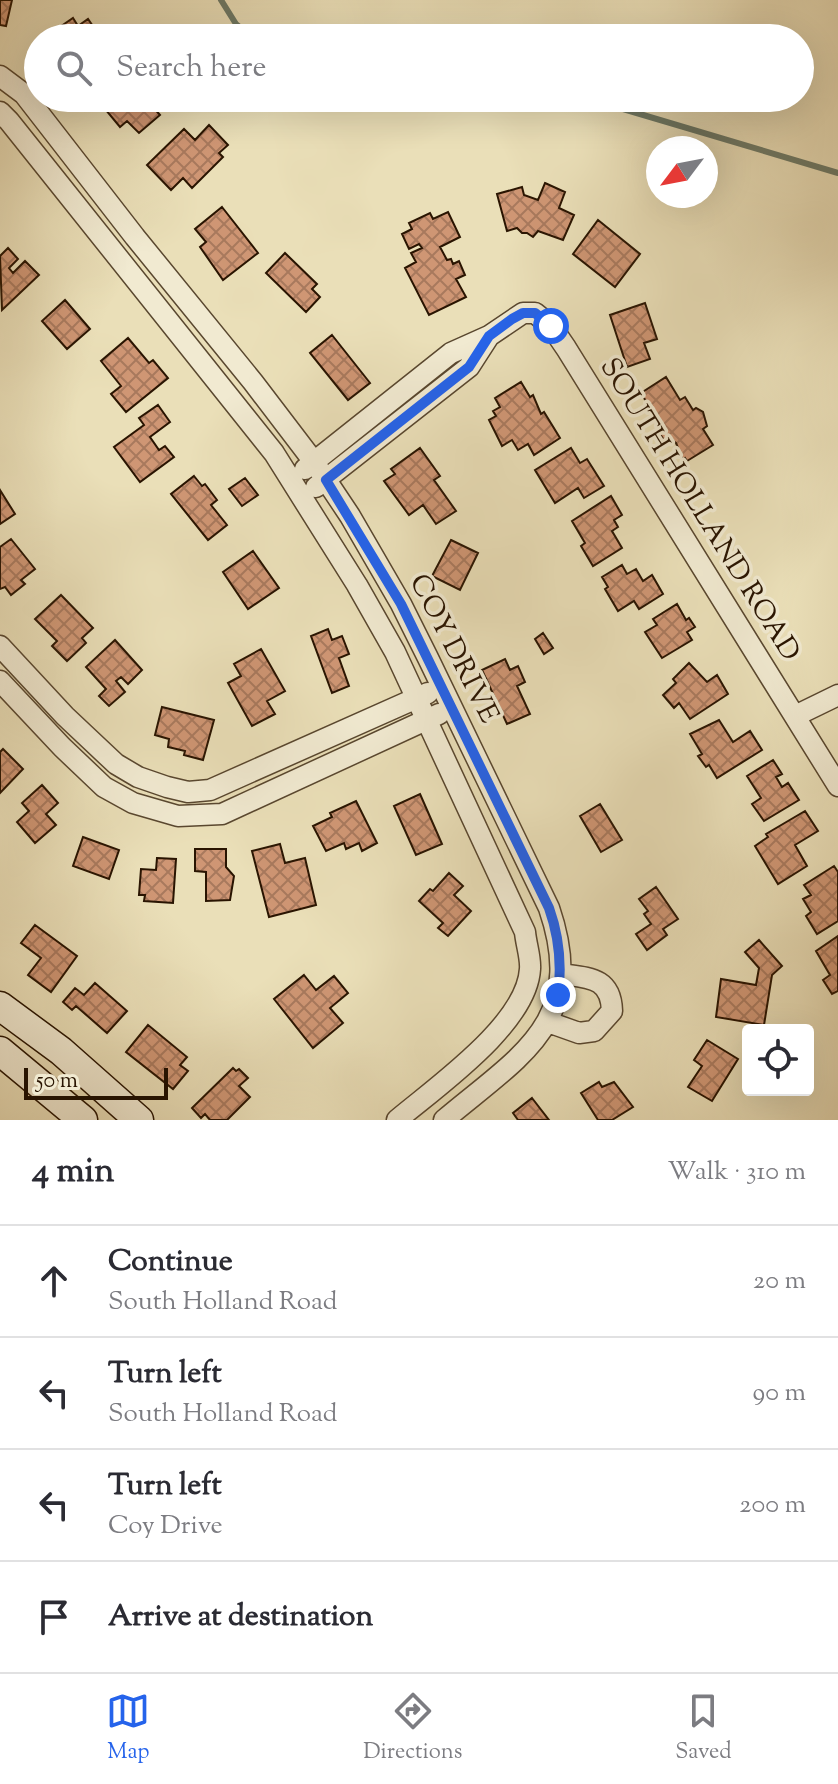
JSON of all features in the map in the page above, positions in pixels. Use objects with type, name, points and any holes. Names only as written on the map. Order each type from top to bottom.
[{"type":"street","name":"COY DRIVE","points":[[0,76],[24,94]]},
{"type":"street","name":"COY DRIVE","points":[[0,112],[264,441],[302,497],[380,626],[417,698],[525,932],[530,969],[518,1003],[496,1034],[470,1060],[397,1120]]},
{"type":"street","name":"COY DRIVE","points":[[38,112],[326,480],[401,604],[549,908],[556,928],[561,974],[558,995],[548,1022],[534,1043],[444,1120]]},
{"type":"street","name":"SOUTH HOLLAND ROAD","points":[[290,479],[451,353],[489,336],[523,313],[535,313],[551,326],[838,786]]},
{"type":"street","name":"SOUTH HOLLAND ROAD","points":[[302,497],[469,367],[489,336]]},
{"type":"street","points":[[0,646],[65,716],[116,764],[138,777],[188,792],[210,790],[442,687]]},
{"type":"street","points":[[0,681],[104,787],[133,803],[178,816],[222,814],[452,708]]},
{"type":"street","points":[[795,716],[838,695]]},
{"type":"street","points":[[548,1022],[579,1033],[594,1031],[612,1011],[611,998],[604,985],[590,978],[561,974]]},
{"type":"street","points":[[0,1006],[61,1051],[139,1120]]},
{"type":"street","points":[[0,1051],[83,1120]]},
{"type":"building","points":[[0,0],[12,0],[6,26],[0,25]]},
{"type":"building","points":[[108,112],[157,112],[160,115],[139,133],[127,121],[120,127]]},
{"type":"building","points":[[209,125],[228,145],[219,153],[223,157],[192,188],[183,178],[171,190],[147,165],[184,129],[195,140]]},
{"type":"building","points":[[545,183],[565,192],[559,208],[574,215],[563,240],[538,231],[533,237],[517,228],[507,231],[497,194],[522,187],[524,195],[538,200]]},
{"type":"building","points":[[222,207],[258,253],[223,280],[200,247],[206,242],[195,229]]},
{"type":"building","points":[[448,212],[460,237],[440,247],[447,260],[451,259],[453,264],[459,261],[465,275],[456,279],[466,297],[429,315],[405,268],[416,262],[411,253],[422,248],[419,244],[409,249],[402,234],[412,229],[409,223],[430,213],[433,219]]},
{"type":"building","points":[[598,220],[640,254],[615,287],[573,254]]},
{"type":"building","points":[[8,248],[18,259],[9,268],[13,273],[25,261],[39,275],[2,310],[0,256]]},
{"type":"building","points":[[285,253],[317,284],[312,289],[320,297],[306,312],[266,273]]},
{"type":"building","points":[[65,300],[90,329],[67,349],[42,321]]},
{"type":"building","points":[[645,303],[657,339],[644,343],[650,359],[627,367],[610,315]]},
{"type":"building","points":[[332,335],[370,383],[348,400],[310,353]]},
{"type":"building","points":[[128,338],[149,363],[153,360],[168,378],[126,412],[111,394],[121,386],[101,361]]},
{"type":"building","points":[[666,377],[680,400],[685,397],[693,410],[696,408],[703,412],[707,426],[703,429],[713,445],[687,461],[685,458],[683,460],[676,443],[670,439],[665,442],[657,429],[661,426],[641,393]]},
{"type":"building","points":[[521,382],[530,397],[533,395],[541,414],[544,412],[560,438],[534,455],[528,444],[518,450],[512,440],[502,446],[489,420],[496,416],[493,411],[500,407],[495,398]]},
{"type":"building","points":[[158,405],[170,422],[150,437],[159,450],[165,446],[174,457],[140,482],[114,447],[144,425],[139,418]]},
{"type":"building","points":[[420,448],[440,476],[434,480],[456,511],[436,524],[423,505],[409,515],[384,481],[395,474],[391,469]]},
{"type":"building","points":[[571,448],[580,463],[587,459],[604,486],[584,498],[578,488],[555,503],[535,470]]},
{"type":"building","points":[[194,476],[202,486],[205,484],[217,500],[211,505],[227,525],[208,540],[171,494]]},
{"type":"building","points":[[245,478],[258,495],[242,506],[229,489]]},
{"type":"building","points":[[0,490],[15,514],[0,524]]},
{"type":"building","points":[[611,496],[622,515],[614,520],[618,527],[612,531],[622,548],[593,566],[581,546],[585,543],[572,521]]},
{"type":"building","points":[[11,539],[35,569],[21,580],[25,584],[11,595],[5,587],[0,589],[0,547]]},
{"type":"building","points":[[451,540],[478,553],[460,590],[432,576]]},
{"type":"building","points":[[253,551],[279,588],[248,609],[223,572]]},
{"type":"building","points":[[622,565],[627,574],[636,569],[643,581],[652,575],[663,594],[639,609],[634,601],[618,611],[602,577]]},
{"type":"building","points":[[61,595],[93,628],[82,638],[86,643],[67,661],[52,646],[57,641],[35,619]]},
{"type":"building","points":[[677,604],[686,620],[689,618],[695,627],[687,632],[692,640],[662,658],[645,632],[657,625],[653,619]]},
{"type":"building","points":[[328,629],[332,640],[342,636],[349,654],[339,658],[349,686],[332,693],[311,636]]},
{"type":"building","points":[[543,633],[553,648],[544,654],[535,639]]},
{"type":"building","points":[[115,640],[142,670],[128,684],[121,677],[116,681],[125,692],[109,706],[99,696],[106,689],[86,667]]},
{"type":"building","points":[[261,649],[285,691],[267,701],[275,714],[252,726],[228,683],[241,676],[234,664]]},
{"type":"building","points":[[505,659],[510,670],[518,666],[525,682],[517,686],[530,714],[507,724],[482,670]]},
{"type":"building","points":[[689,663],[707,682],[717,675],[728,694],[690,719],[679,703],[674,708],[663,695],[676,683],[673,679]]},
{"type":"building","points":[[162,707],[214,720],[203,760],[168,747],[169,739],[155,735]]},
{"type":"building","points":[[719,720],[733,742],[750,731],[762,750],[717,778],[709,765],[706,767],[698,756],[702,754],[690,734]]},
{"type":"building","points":[[3,749],[23,769],[0,793],[0,752]]},
{"type":"building","points":[[773,760],[782,774],[776,777],[782,787],[788,783],[799,800],[764,821],[752,804],[761,798],[747,776]]},
{"type":"building","points":[[42,785],[58,803],[46,814],[56,825],[35,843],[17,822],[29,811],[22,803]]},
{"type":"building","points":[[420,794],[442,844],[416,855],[394,806]]},
{"type":"building","points":[[356,801],[377,843],[362,851],[359,843],[346,849],[344,843],[326,851],[313,826],[332,817],[330,813]]},
{"type":"building","points":[[600,804],[622,840],[601,852],[580,816]]},
{"type":"building","points":[[805,811],[818,831],[795,845],[807,866],[778,884],[755,846],[768,837],[766,834]]},
{"type":"building","points":[[83,837],[119,850],[109,879],[73,866]]},
{"type":"building","points":[[280,844],[285,863],[305,858],[316,905],[269,917],[252,851]]},
{"type":"building","points":[[195,849],[226,849],[226,867],[234,876],[230,900],[206,901],[206,872],[195,871]]},
{"type":"building","points":[[157,858],[176,859],[173,903],[144,901],[145,895],[139,895],[141,869],[156,870]]},
{"type":"building","points":[[834,866],[838,872],[838,921],[817,934],[806,916],[811,912],[803,899],[811,895],[804,885]]},
{"type":"building","points":[[449,873],[463,886],[454,895],[471,911],[448,936],[438,928],[443,923],[419,901]]},
{"type":"building","points":[[656,887],[678,919],[663,929],[667,935],[647,950],[636,934],[651,924],[644,914],[648,911],[639,899]]},
{"type":"building","points":[[35,925],[77,956],[51,992],[28,975],[41,958],[21,943]]},
{"type":"building","points":[[838,936],[838,991],[832,994],[823,980],[830,975],[816,951]]},
{"type":"building","points":[[759,940],[782,966],[772,975],[764,1024],[716,1017],[721,979],[756,985],[759,968],[745,952]]},
{"type":"building","points":[[304,975],[316,990],[334,976],[348,993],[330,1008],[343,1023],[313,1048],[274,999]]},
{"type":"building","points":[[95,983],[127,1011],[107,1033],[76,1006],[72,1010],[63,1002],[75,988],[84,995]]},
{"type":"building","points":[[148,1025],[187,1057],[180,1065],[188,1071],[173,1089],[126,1052]]},
{"type":"building","points":[[707,1040],[738,1059],[712,1101],[688,1087],[702,1066],[694,1060]]},
{"type":"building","points":[[233,1068],[236,1071],[239,1069],[248,1078],[239,1086],[250,1097],[227,1120],[210,1120],[205,1114],[201,1118],[192,1108]]},
{"type":"building","points":[[599,1082],[602,1087],[614,1082],[633,1107],[612,1120],[598,1120],[581,1093]]},
{"type":"building","points":[[532,1098],[549,1120],[518,1120],[513,1113]]},
{"type":"waterway","points":[[221,0],[236,24]]},
{"type":"waterway","points":[[633,112],[838,173]]},
{"type":"route","points":[[551,326],[535,313],[523,313],[512,319],[489,336],[469,367],[326,480],[401,604],[549,908],[559,950],[561,974],[558,995]]}]
